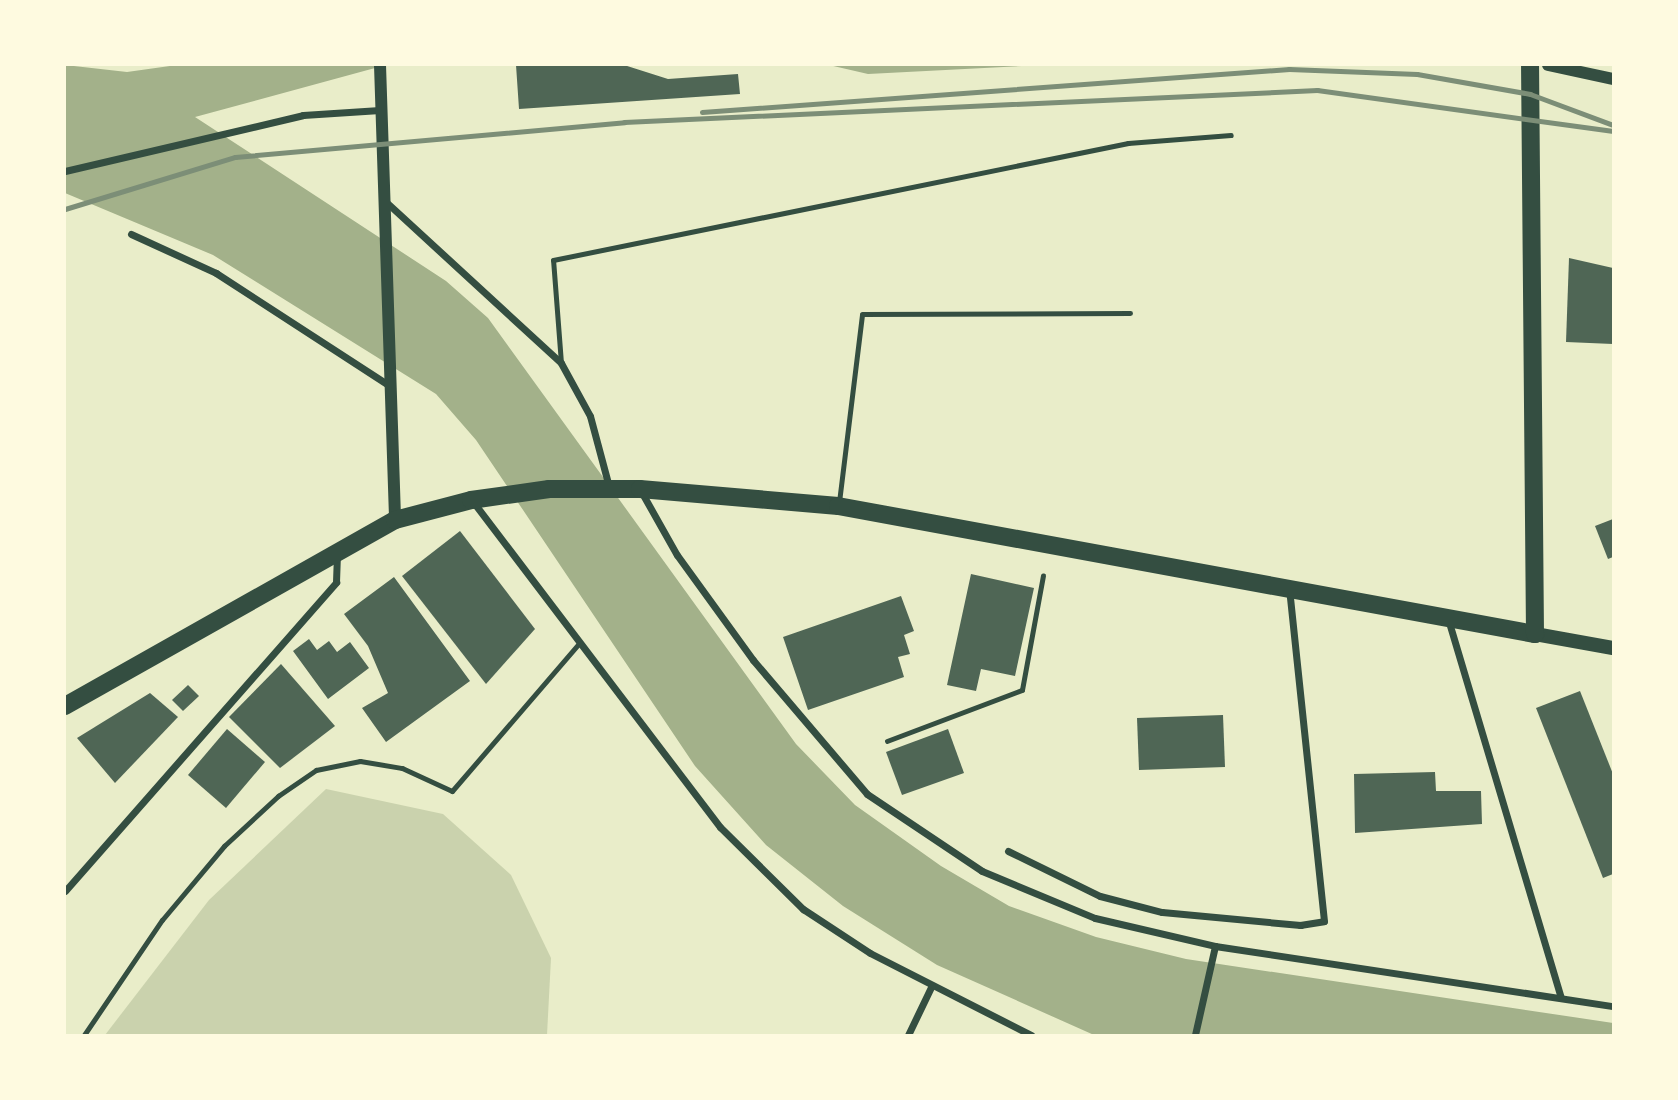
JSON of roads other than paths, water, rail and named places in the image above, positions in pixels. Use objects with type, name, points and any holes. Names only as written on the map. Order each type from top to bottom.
[{"type":"main road","points":[[1530,65],[1535,634]]},
{"type":"main road","points":[[65,706],[395,520],[471,499],[590,488],[640,489],[838,506],[1613,648]]},
{"type":"street","points":[[380,65],[380,196],[395,520]]},
{"type":"street","points":[[1548,65],[1613,79]]},
{"type":"street","points":[[65,171],[226,130],[380,110]]},
{"type":"street","points":[[380,196],[561,363],[590,416],[609,488]]},
{"type":"street","points":[[131,234],[216,273],[390,386]]},
{"type":"street","points":[[640,489],[677,555],[753,660],[867,794],[982,871],[1095,918],[1215,946],[1613,1006]]},
{"type":"street","points":[[471,499],[720,827],[803,909],[932,985],[1031,1035]]},
{"type":"street","points":[[65,891],[336,582],[337,554]]},
{"type":"street","points":[[1008,851],[1100,895],[1162,912],[1300,925],[1324,921],[1289,589]]},
{"type":"street","points":[[1448,619],[1561,998]]},
{"type":"street","points":[[1195,1035],[1215,946]]},
{"type":"street","points":[[908,1035],[932,985]]},
{"type":"lane","points":[[561,363],[553,260],[1128,143],[1231,135]]},
{"type":"lane","points":[[838,506],[862,314],[1130,313]]},
{"type":"lane","points":[[84,1035],[162,920],[224,846],[278,796],[316,770],[360,761],[402,768],[452,792],[579,642]]},
{"type":"railway","points":[[702,112],[1289,69],[1417,74],[1530,94],[1613,125]]},
{"type":"railway","points":[[65,209],[235,157],[624,122],[1317,90],[1613,131]]}]
